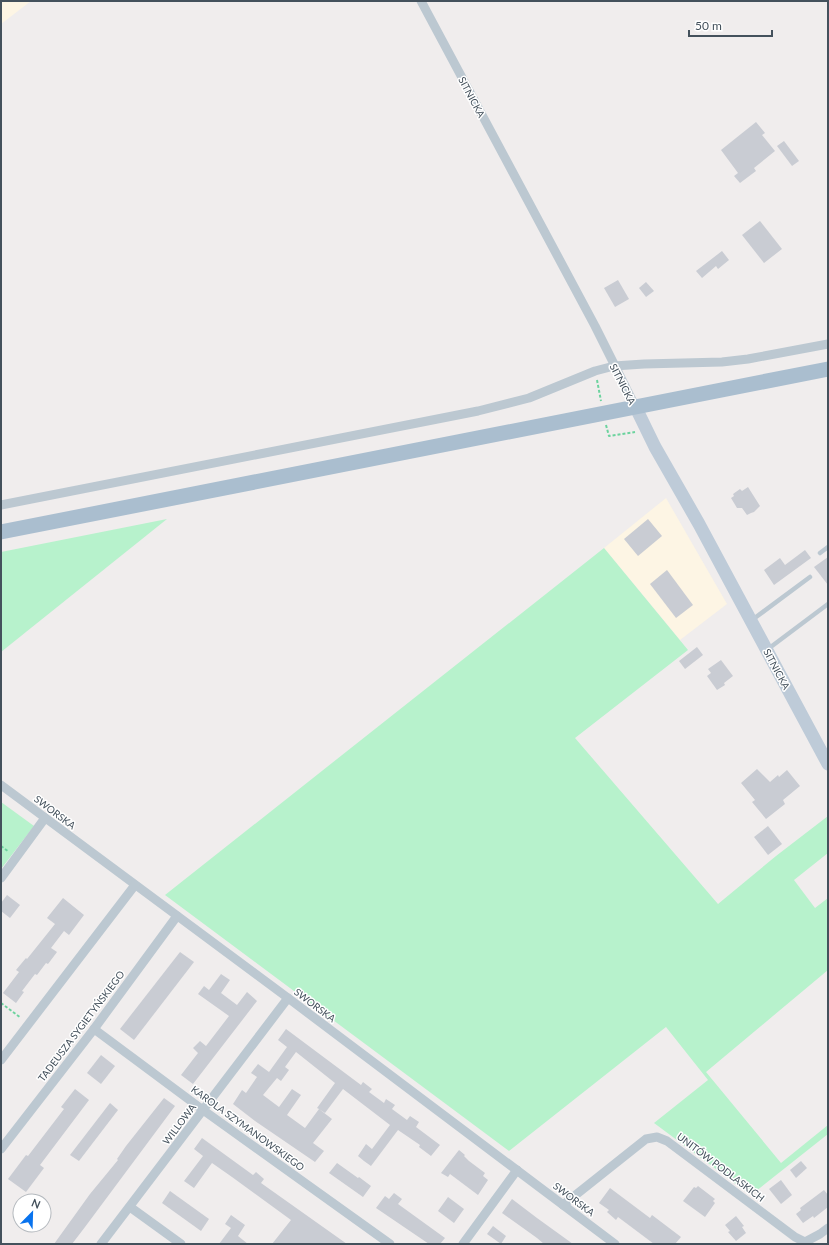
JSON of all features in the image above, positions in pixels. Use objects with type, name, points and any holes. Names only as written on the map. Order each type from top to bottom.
[{"type":"main road","points":[[1,532],[828,369]]},
{"type":"street","name":"SITNICKA","points":[[421,1],[595,326],[655,447],[699,524],[828,764]]},
{"type":"street","points":[[1,505],[478,411],[529,398],[595,371],[614,366],[722,362],[748,359],[828,344]]},
{"type":"street","name":"SWORSKA","points":[[1,785],[288,998],[615,1244]]},
{"type":"street","points":[[1,878],[45,818]]},
{"type":"street","points":[[1,1060],[135,885]]},
{"type":"street","name":"TADEUSZA SYGIETYŃSKIEGO","points":[[1,1149],[94,1029],[177,916]]},
{"type":"street","name":"WILLOWA","points":[[101,1244],[288,998]]},
{"type":"street","name":"KAROLA SZYMANOWSKIEGO","points":[[94,1029],[203,1110],[390,1244]]},
{"type":"street","name":"UNITÓW PODLASKICH","points":[[563,1205],[646,1139],[657,1137],[667,1141],[795,1237],[805,1242],[828,1228]]},
{"type":"street","points":[[463,1244],[517,1170]]},
{"type":"street","points":[[130,1207],[181,1244]]},
{"type":"lane","points":[[820,553],[828,547]]},
{"type":"lane","points":[[751,621],[810,577]]},
{"type":"lane","points":[[767,650],[828,604]]},
{"type":"path","points":[[595,371],[602,403]]},
{"type":"path","points":[[606,423],[609,436],[635,432],[636,434]]},
{"type":"path","points":[[1,1002],[29,1024]]},
{"type":"shaded area","points":[[1,1],[31,1],[1,24]]},
{"type":"shaded area","points":[[666,498],[727,604],[680,640],[604,548]]},
{"type":"green space","points":[[167,519],[1,652],[1,552]]},
{"type":"green space","points":[[604,548],[688,650],[575,738],[718,904],[776,856],[828,816],[828,853],[794,880],[815,908],[828,898],[828,970],[706,1072],[781,1163],[828,1125],[828,1134],[751,1195],[654,1123],[708,1080],[666,1027],[509,1151],[165,895]]},
{"type":"green space","points":[[1,802],[34,826],[1,869]]},
{"type":"building","points":[[756,122],[765,133],[762,135],[775,151],[754,168],[756,171],[740,183],[734,176],[738,173],[721,150]]},
{"type":"building","points":[[784,141],[799,161],[792,166],[777,146]]},
{"type":"building","points":[[760,221],[782,249],[764,263],[742,235]]},
{"type":"building","points":[[722,251],[729,260],[718,269],[716,266],[702,278],[696,271]]},
{"type":"building","points":[[618,280],[629,299],[615,307],[604,288]]},
{"type":"building","points":[[646,282],[654,291],[646,297],[639,288]]},
{"type":"building","points":[[748,487],[760,506],[754,512],[747,515],[742,508],[737,508],[731,498],[734,496],[733,494],[740,489],[742,491]]},
{"type":"building","points":[[648,519],[662,536],[638,556],[624,539]]},
{"type":"building","points":[[805,550],[811,558],[774,585],[764,570],[780,558],[785,565]]},
{"type":"building","points":[[828,557],[828,585],[814,567]]},
{"type":"building","points":[[667,570],[693,605],[676,618],[650,584]]},
{"type":"building","points":[[697,647],[703,655],[685,669],[679,661]]},
{"type":"building","points":[[721,660],[733,676],[724,683],[725,685],[717,690],[707,676],[711,673],[708,669]]},
{"type":"building","points":[[757,769],[770,782],[787,770],[800,786],[783,800],[785,804],[766,819],[752,802],[755,800],[741,783]]},
{"type":"building","points":[[768,826],[782,844],[768,855],[754,837]]},
{"type":"building","points":[[7,895],[20,905],[10,918],[1,911],[1,903]]},
{"type":"building","points":[[63,898],[84,915],[69,935],[64,931],[51,948],[57,952],[37,975],[35,974],[22,991],[24,992],[16,1003],[3,993],[19,972],[16,970],[26,958],[27,959],[55,924],[47,918]]},
{"type":"building","points":[[180,952],[194,962],[134,1040],[120,1029]]},
{"type":"building","points":[[221,974],[230,980],[221,993],[237,1005],[247,992],[257,1001],[193,1084],[181,1075],[198,1053],[193,1048],[200,1041],[206,1046],[229,1016],[198,994],[204,986],[209,990]]},
{"type":"building","points":[[286,1029],[361,1085],[363,1082],[372,1089],[369,1092],[384,1103],[386,1099],[395,1105],[392,1109],[407,1120],[410,1116],[419,1122],[416,1127],[440,1145],[431,1156],[419,1147],[420,1145],[398,1130],[371,1166],[358,1156],[366,1144],[372,1149],[390,1125],[343,1089],[325,1113],[319,1109],[332,1119],[313,1143],[324,1151],[315,1162],[233,1104],[242,1090],[246,1093],[257,1077],[251,1073],[258,1064],[269,1072],[287,1047],[278,1040]],"holes":[[[296,1052],[335,1083],[305,1128],[287,1115],[301,1095],[292,1089],[279,1107],[263,1095],[277,1078],[281,1081],[289,1070],[285,1067]]]},
{"type":"building","points":[[101,1055],[115,1066],[101,1084],[87,1073]]},
{"type":"building","points":[[75,1089],[89,1100],[40,1165],[44,1168],[26,1192],[8,1179],[26,1155],[28,1156],[64,1109],[61,1107]]},
{"type":"building","points":[[164,1098],[175,1106],[85,1227],[72,1244],[54,1244],[90,1194],[118,1160],[117,1159],[126,1146]]},
{"type":"building","points":[[110,1103],[118,1110],[79,1161],[70,1155]]},
{"type":"building","points":[[202,1138],[253,1175],[256,1172],[264,1179],[261,1183],[347,1244],[272,1244],[291,1220],[232,1177],[212,1163],[194,1188],[184,1181],[203,1156],[194,1149]]},
{"type":"building","points":[[459,1150],[469,1161],[485,1173],[483,1176],[488,1180],[478,1195],[450,1174],[448,1177],[441,1173]]},
{"type":"building","points":[[801,1161],[807,1168],[796,1178],[790,1170]]},
{"type":"building","points":[[337,1163],[371,1186],[363,1197],[329,1173]]},
{"type":"building","points":[[781,1180],[792,1195],[781,1204],[769,1189]]},
{"type":"building","points":[[698,1186],[715,1199],[713,1201],[715,1203],[705,1217],[683,1201],[694,1187],[696,1188]]},
{"type":"building","points":[[610,1188],[650,1218],[652,1215],[681,1237],[675,1244],[654,1244],[618,1217],[616,1220],[607,1212],[609,1210],[599,1203]]},
{"type":"building","points":[[824,1190],[828,1195],[828,1207],[814,1218],[813,1216],[803,1223],[796,1214],[801,1210],[800,1208]]},
{"type":"building","points":[[170,1191],[209,1219],[201,1231],[162,1203]]},
{"type":"building","points":[[394,1193],[402,1199],[398,1204],[445,1238],[440,1244],[429,1244],[376,1208],[385,1196],[389,1199]]},
{"type":"building","points":[[448,1197],[464,1209],[454,1223],[438,1211]]},
{"type":"building","points":[[512,1199],[573,1244],[544,1244],[502,1213]]},
{"type":"building","points":[[231,1215],[245,1225],[238,1236],[248,1244],[219,1244],[231,1228],[225,1224]]},
{"type":"building","points":[[736,1216],[744,1226],[742,1227],[746,1233],[736,1241],[728,1232],[730,1231],[725,1225]]},
{"type":"building","points":[[493,1226],[506,1236],[501,1244],[487,1234]]}]
